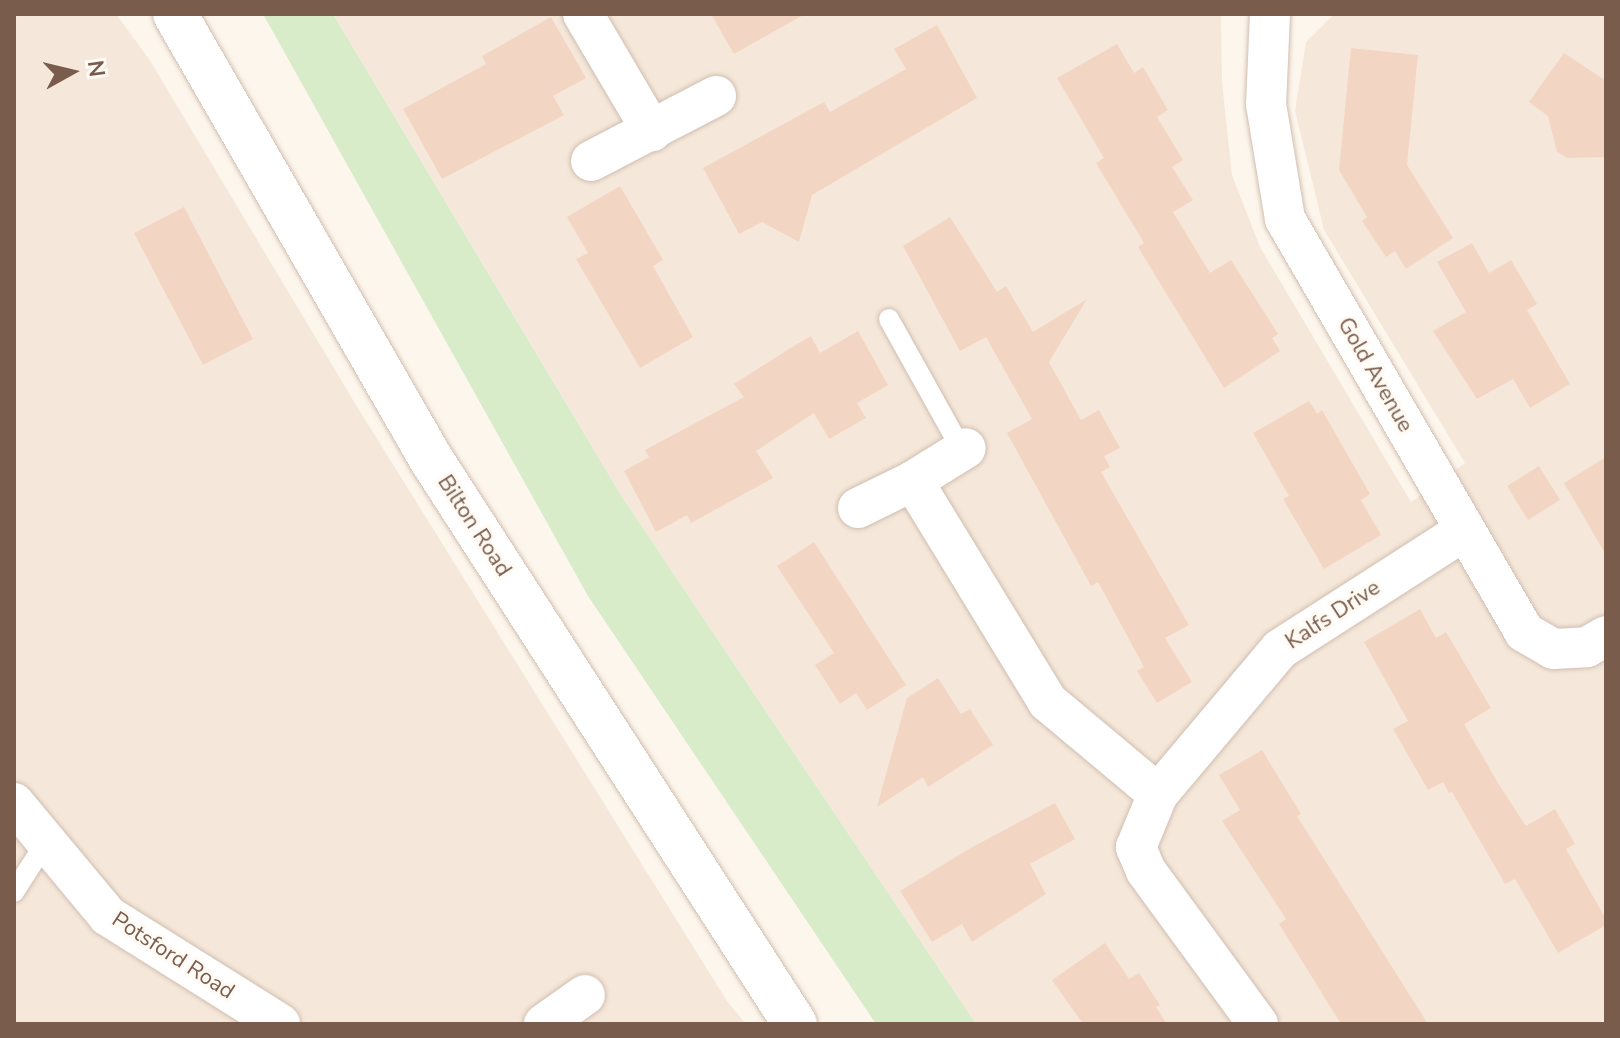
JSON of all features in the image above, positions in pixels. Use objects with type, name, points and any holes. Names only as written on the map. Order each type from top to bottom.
[{"type":"main road","name":"Bilton Road","points":[[175,14],[431,459],[795,1024]]},
{"type":"street","points":[[583,14],[652,131]]},
{"type":"street","name":"Gold Avenue","points":[[1270,14],[1266,104],[1285,219],[1524,632],[1553,649],[1587,647],[1606,636]]},
{"type":"street","points":[[591,161],[716,96]]},
{"type":"street","points":[[858,508],[913,481],[964,449]]},
{"type":"street","points":[[913,481],[1048,702],[1158,794]]},
{"type":"street","name":"Kalfs Drive","points":[[1258,1024],[1146,871],[1136,847],[1158,794],[1280,649],[1464,531]]},
{"type":"street","name":"Potsford Road","points":[[14,803],[108,916],[280,1024]]},
{"type":"street","points":[[544,1024],[585,995]]},
{"type":"lane","points":[[889,319],[964,449]]},
{"type":"lane","points":[[14,892],[46,842]]},
{"type":"shaded area","points":[[14,14],[116,14],[149,59],[356,405],[727,1001],[746,1024],[14,1024]]},
{"type":"shaded area","points":[[333,14],[1221,14],[1222,82],[1232,175],[1260,247],[1411,502],[1465,463],[1324,230],[1295,111],[1306,42],[1334,14],[1606,14],[1606,1024],[976,1024],[622,497]]},
{"type":"green space","points":[[263,14],[333,14],[622,497],[976,1024],[876,1024],[588,596]]},
{"type":"building","points":[[711,14],[805,14],[734,54]]},
{"type":"building","points":[[551,17],[586,78],[553,96],[564,115],[442,179],[403,109],[486,64],[482,56]]},
{"type":"building","points":[[937,25],[977,98],[812,195],[799,242],[762,222],[739,234],[703,168],[824,102],[830,112],[906,69],[894,49]]},
{"type":"building","points":[[1117,44],[1134,73],[1143,67],[1168,110],[1157,117],[1183,160],[1172,167],[1193,200],[1173,212],[1210,273],[1231,260],[1278,334],[1272,338],[1280,351],[1224,388],[1138,247],[1144,243],[1096,163],[1104,158],[1057,78]]},
{"type":"building","points":[[1351,48],[1418,55],[1407,165],[1453,238],[1406,269],[1395,251],[1386,257],[1362,221],[1367,217],[1339,170]]},
{"type":"building","points":[[1564,53],[1606,81],[1606,157],[1567,158],[1557,152],[1548,116],[1529,102]]},
{"type":"building","points":[[620,186],[663,260],[653,266],[693,337],[640,368],[576,259],[588,253],[567,217]]},
{"type":"building","points":[[184,207],[253,339],[203,365],[134,233]]},
{"type":"building","points":[[950,217],[997,292],[1006,286],[1033,332],[1087,299],[1049,362],[1081,420],[1099,410],[1120,448],[1104,456],[1110,467],[1101,472],[1189,625],[1165,638],[1192,682],[1157,703],[1137,671],[1144,667],[1098,582],[1091,586],[1007,433],[1032,419],[986,337],[960,351],[903,246]]},
{"type":"building","points":[[1472,243],[1489,273],[1511,260],[1537,304],[1527,310],[1570,384],[1530,408],[1513,379],[1477,399],[1433,331],[1466,312],[1437,262]]},
{"type":"building","points":[[858,331],[888,385],[857,403],[866,418],[829,439],[814,413],[756,451],[773,478],[691,523],[687,515],[656,532],[624,471],[649,457],[645,450],[744,397],[734,384],[811,336],[820,353]]},
{"type":"building","points":[[1309,401],[1317,414],[1322,410],[1370,494],[1361,500],[1381,535],[1324,569],[1283,499],[1289,496],[1253,433]]},
{"type":"building","points":[[1606,457],[1606,555],[1564,483]]},
{"type":"building","points":[[1539,466],[1560,500],[1528,520],[1507,486]]},
{"type":"building","points":[[814,542],[906,685],[867,710],[856,693],[840,704],[815,665],[834,653],[777,566]]},
{"type":"building","points":[[1420,609],[1436,638],[1446,632],[1491,708],[1464,724],[1498,783],[1526,826],[1555,809],[1575,844],[1566,849],[1606,919],[1606,925],[1558,953],[1515,879],[1505,884],[1452,792],[1449,793],[1443,782],[1428,790],[1393,729],[1408,721],[1364,642]]},
{"type":"building","points":[[938,678],[961,714],[970,709],[993,745],[928,787],[923,777],[877,807],[907,698]]},
{"type":"building","points":[[1262,750],[1301,814],[1297,816],[1428,1024],[1341,1024],[1279,924],[1286,919],[1222,821],[1240,810],[1219,775]]},
{"type":"building","points":[[1055,803],[1075,839],[1030,864],[1046,894],[972,942],[962,924],[932,942],[900,891],[967,850]]},
{"type":"building","points":[[1105,943],[1129,979],[1139,973],[1160,1005],[1156,1007],[1167,1024],[1083,1024],[1052,980]]}]
